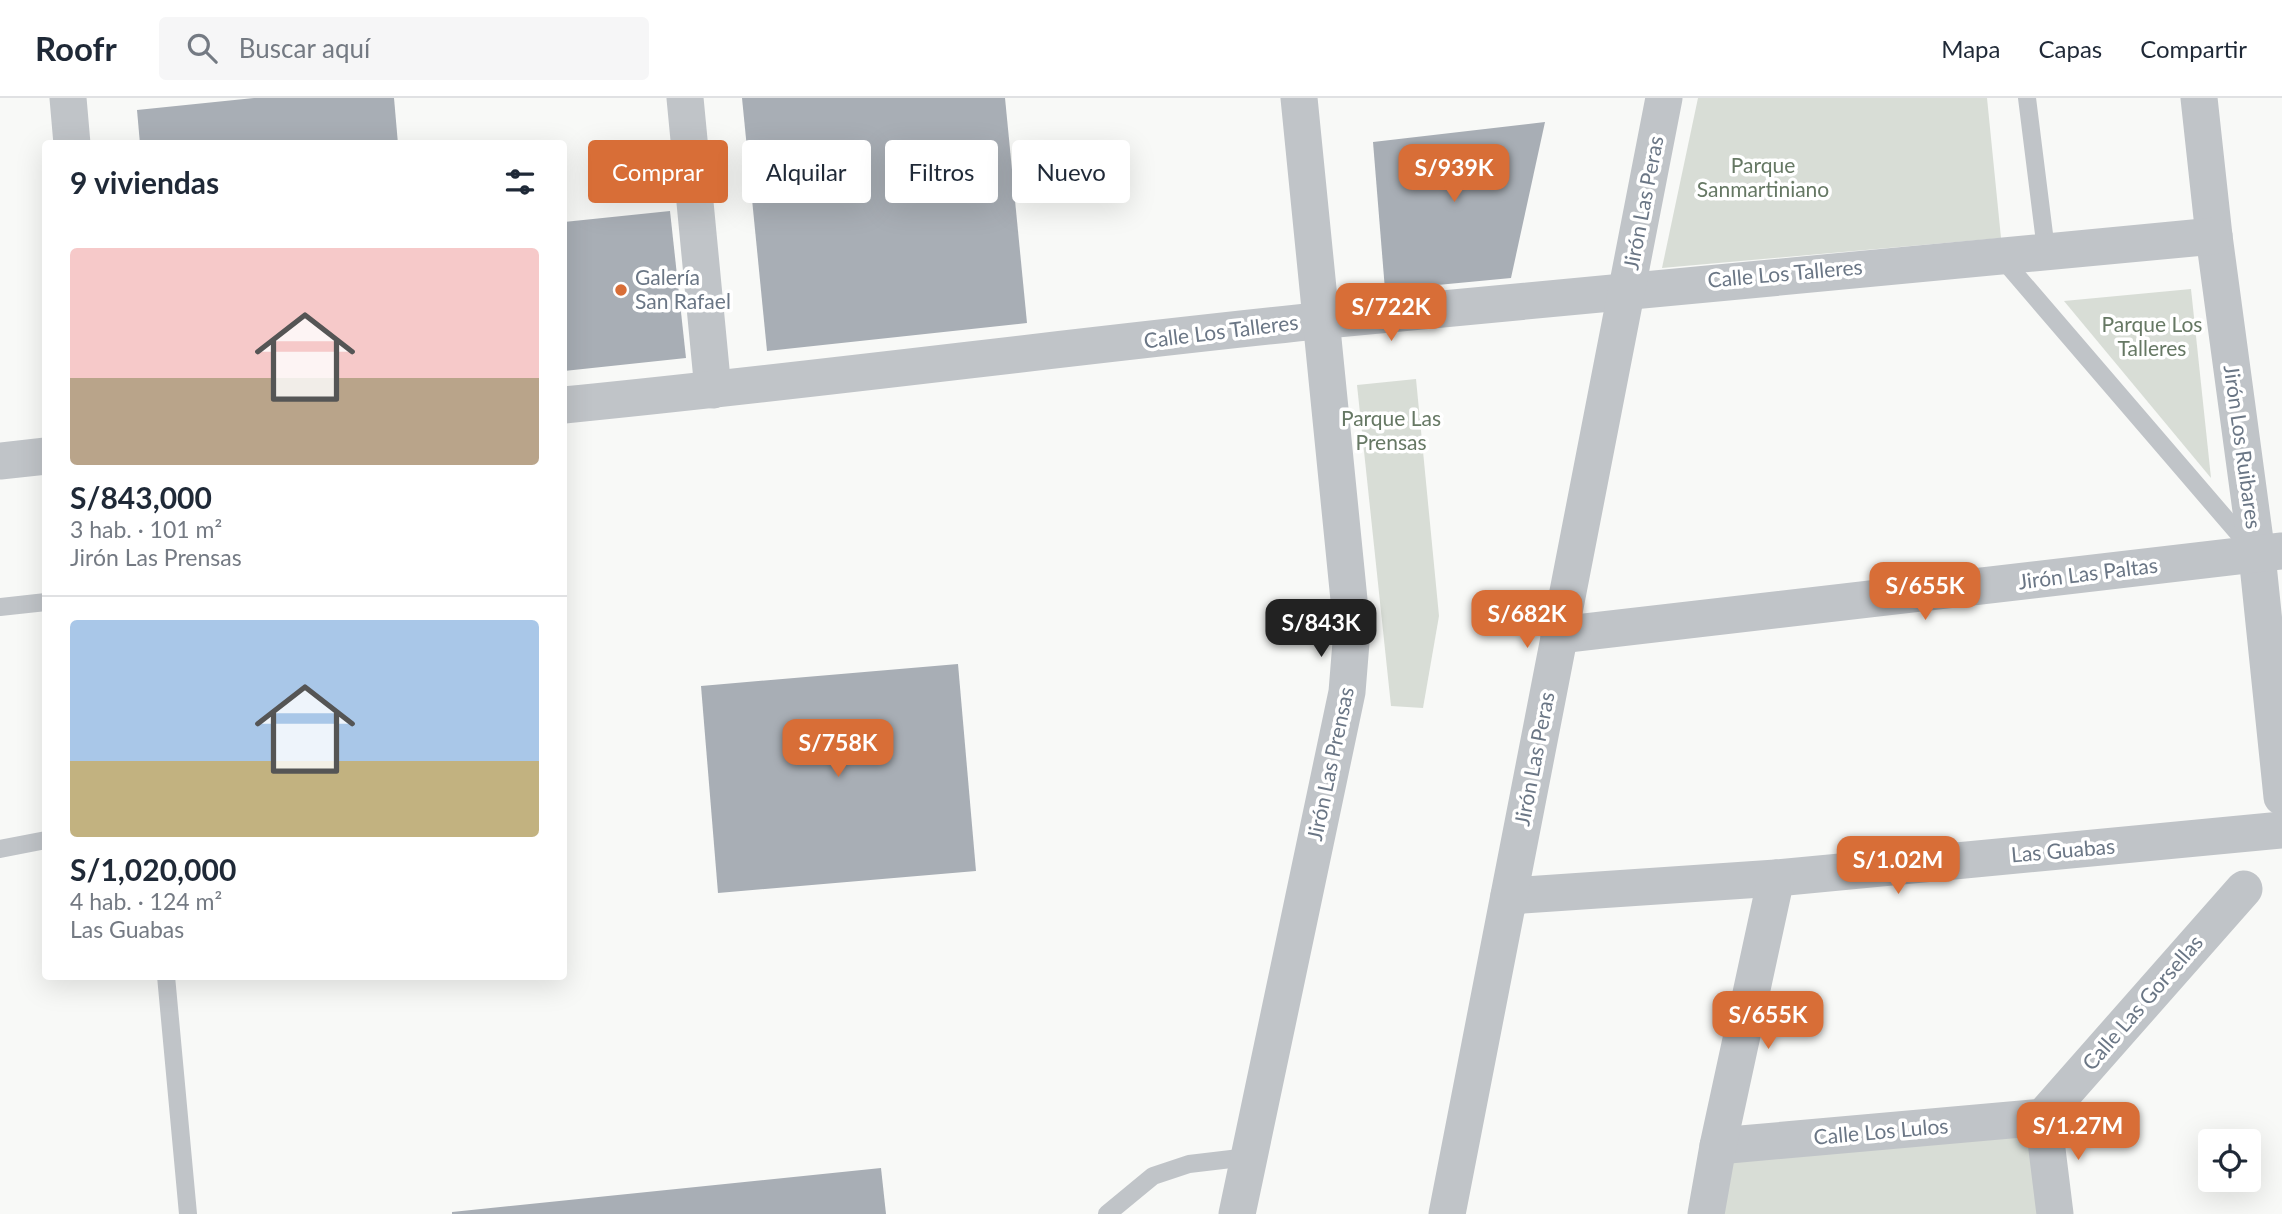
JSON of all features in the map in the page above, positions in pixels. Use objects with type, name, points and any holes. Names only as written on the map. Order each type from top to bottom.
[{"type":"street","points":[[68,98],[72,140]]},
{"type":"street","points":[[685,98],[713,390]]},
{"type":"street","name":"Jirón Las Prensas","points":[[1237,1214],[1348,692],[1352,630],[1299,98]]},
{"type":"street","name":"Jirón Las Peras","points":[[1447,1214],[1664,98]]},
{"type":"street","name":"Jirón Los Ruibares","points":[[2199,98],[2214,236],[2269,553],[2282,797]]},
{"type":"street","name":"Calle Los Talleres","points":[[567,405],[1628,288],[2214,236]]},
{"type":"street","points":[[0,461],[42,456]]},
{"type":"street","name":"Jirón Las Paltas","points":[[1559,635],[2269,553]]},
{"type":"street","name":"Las Guabas","points":[[1509,896],[1776,878],[2282,830]]},
{"type":"street","points":[[1706,1214],[1718,1146],[1776,878]]},
{"type":"street","name":"Calle Las Gorsellas","points":[[2043,1117],[2244,889]]},
{"type":"street","points":[[2043,1117],[2055,1214]]},
{"type":"street","name":"Calle Los Lulos","points":[[1718,1146],[2043,1117]]},
{"type":"lane","points":[[2027,98],[2046,250]]},
{"type":"lane","points":[[1999,255],[2269,553]]},
{"type":"lane","points":[[0,607],[42,602]]},
{"type":"lane","points":[[0,849],[42,841]]},
{"type":"lane","points":[[166,980],[188,1214]]},
{"type":"lane","points":[[1107,1214],[1153,1175],[1189,1164],[1248,1157]]},
{"type":"green space","name":"Parque Sanmartiniano","points":[[1698,98],[1987,98],[2001,238],[1662,268]]},
{"type":"green space","name":"Parque Los Talleres","points":[[2191,289],[2211,478],[2064,301]]},
{"type":"green space","name":"Parque Las Prensas","points":[[1416,379],[1439,616],[1423,708],[1391,706],[1357,385]]},
{"type":"green space","points":[[2035,1128],[2043,1214],[1715,1214],[1725,1156]]},
{"type":"building","points":[[254,98],[394,98],[398,140],[140,140],[137,110]]},
{"type":"building","points":[[742,98],[1005,98],[1012,170],[1012,203],[1015,203],[1027,323],[767,351],[752,203],[871,203],[871,140],[746,140]]},
{"type":"building","points":[[1545,122],[1511,278],[1385,290],[1373,142]]},
{"type":"building","name":"Galería San Rafael","points":[[670,211],[686,358],[567,371],[567,222]]},
{"type":"building","points":[[958,664],[976,871],[718,893],[701,686]]},
{"type":"building","points":[[881,1168],[886,1214],[452,1214],[452,1212]]},
{"type":"place","name":"Galería San Rafael","points":[[621,290]]}]
